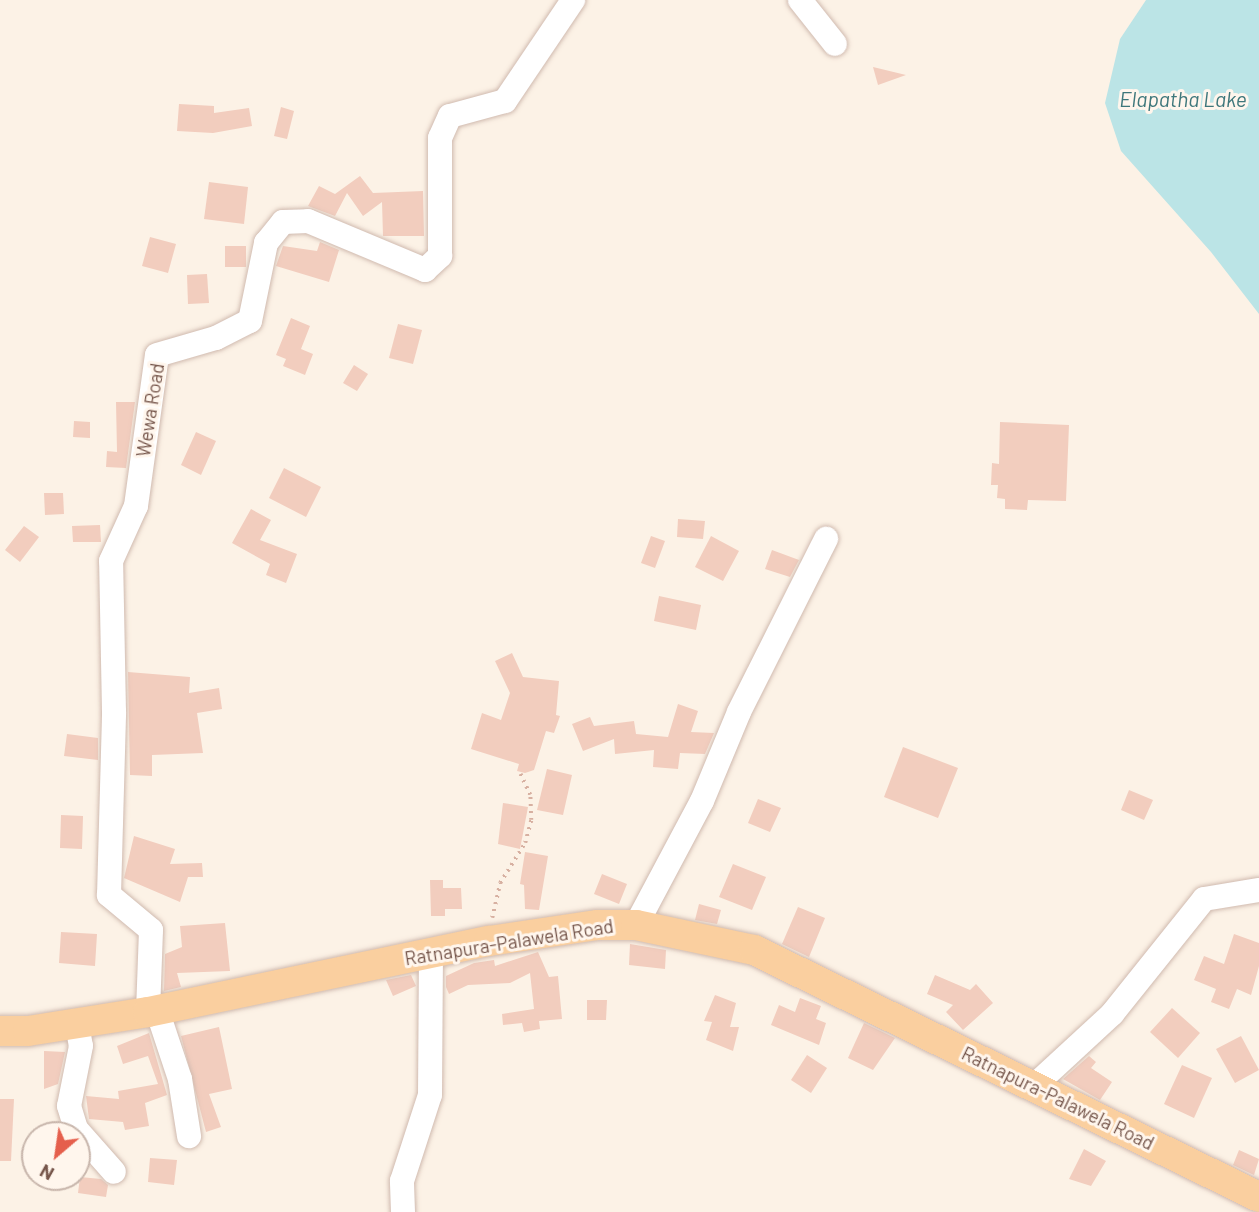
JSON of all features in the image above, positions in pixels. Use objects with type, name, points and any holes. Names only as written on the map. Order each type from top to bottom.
[{"type":"main road","name":"Ratnapura-Palawela Road","points":[[0,1031],[77,1024],[153,1011],[489,941],[598,925],[636,925],[754,950],[1259,1197]]},
{"type":"street","name":"Wewa Road","points":[[153,1011],[150,930],[109,895],[114,712],[111,561],[136,506],[157,355],[216,338],[250,321],[266,243],[283,222],[308,221],[425,270],[440,256],[440,138],[450,116],[505,101],[573,0]]},
{"type":"street","points":[[800,0],[835,44]]},
{"type":"street","points":[[636,925],[702,801],[738,712],[826,539]]},
{"type":"street","points":[[1034,1086],[1112,1014],[1204,900],[1259,890]]},
{"type":"street","points":[[403,1212],[402,1181],[430,1095],[431,952]]},
{"type":"street","points":[[153,1011],[180,1079],[189,1136]]},
{"type":"street","points":[[77,1024],[81,1046],[69,1106],[76,1129],[114,1172]]},
{"type":"path","points":[[489,941],[500,883],[524,843],[531,820],[530,795],[520,774]]},
{"type":"water","name":"Elapatha Lake","points":[[1146,0],[1259,0],[1259,314],[1211,252],[1121,151],[1105,103],[1120,39]]},
{"type":"building","points":[[873,67],[906,75],[878,85]]},
{"type":"building","points":[[179,104],[214,106],[214,113],[249,108],[252,126],[213,133],[177,131]]},
{"type":"building","points":[[281,107],[294,111],[287,139],[274,136]]},
{"type":"building","points":[[360,176],[373,193],[423,191],[424,236],[383,236],[382,202],[363,216],[347,193],[335,216],[308,206],[319,186],[335,194]]},
{"type":"building","points":[[209,182],[248,187],[244,224],[204,219]]},
{"type":"building","points":[[150,237],[176,244],[168,273],[142,266]]},
{"type":"building","points":[[320,242],[339,250],[329,282],[276,266],[283,246],[317,251]]},
{"type":"building","points":[[225,246],[246,246],[246,267],[225,267]]},
{"type":"building","points":[[207,274],[209,303],[188,304],[187,275]]},
{"type":"building","points":[[291,318],[310,326],[301,349],[313,354],[305,375],[283,366],[286,359],[276,355]]},
{"type":"building","points":[[398,324],[422,330],[413,364],[389,358]]},
{"type":"building","points":[[354,365],[368,374],[357,391],[343,383]]},
{"type":"building","points":[[116,402],[135,402],[126,468],[106,467],[107,451],[117,452]]},
{"type":"building","points":[[74,421],[90,422],[90,438],[73,437]]},
{"type":"building","points":[[1000,422],[1069,425],[1066,501],[1028,500],[1027,510],[1005,509],[1005,499],[997,498],[998,485],[991,485],[992,463],[999,464]]},
{"type":"building","points":[[196,432],[216,441],[201,475],[181,465]]},
{"type":"building","points":[[284,468],[321,487],[306,517],[269,498]]},
{"type":"building","points":[[44,493],[63,493],[64,514],[45,515]]},
{"type":"building","points":[[251,509],[271,520],[260,540],[297,554],[286,583],[266,575],[270,564],[232,543]]},
{"type":"building","points":[[678,519],[705,521],[703,539],[677,537]]},
{"type":"building","points":[[100,525],[101,542],[73,542],[72,526]]},
{"type":"building","points":[[24,526],[39,537],[20,562],[5,550]]},
{"type":"building","points":[[651,536],[665,541],[655,568],[641,563]]},
{"type":"building","points":[[711,536],[739,551],[723,581],[695,567]]},
{"type":"building","points":[[772,550],[799,560],[790,577],[765,569]]},
{"type":"building","points":[[659,596],[701,605],[696,630],[654,621]]},
{"type":"building","points":[[512,653],[523,677],[559,681],[556,715],[560,716],[554,733],[546,731],[534,770],[525,773],[517,771],[519,764],[471,749],[482,713],[501,720],[510,693],[495,661]]},
{"type":"building","points":[[128,672],[190,677],[189,693],[219,688],[222,709],[197,713],[203,753],[152,755],[152,776],[130,775]]},
{"type":"building","points":[[678,704],[698,711],[691,732],[714,733],[705,754],[680,753],[678,769],[653,767],[654,750],[615,754],[614,739],[583,751],[572,724],[590,717],[594,726],[634,721],[636,734],[668,737]]},
{"type":"building","points":[[67,734],[98,738],[98,760],[64,756]]},
{"type":"building","points":[[903,747],[958,768],[938,818],[884,797]]},
{"type":"building","points":[[547,769],[572,775],[563,815],[537,810]]},
{"type":"building","points":[[1129,790],[1153,800],[1144,820],[1121,810]]},
{"type":"building","points":[[758,799],[781,808],[770,832],[748,823]]},
{"type":"building","points":[[503,803],[528,807],[520,849],[498,844]]},
{"type":"building","points":[[61,815],[83,816],[82,849],[60,848]]},
{"type":"building","points":[[134,836],[175,849],[170,864],[202,863],[203,877],[188,877],[180,902],[124,878]]},
{"type":"building","points":[[525,852],[548,856],[539,910],[525,909],[524,885],[520,884]]},
{"type":"building","points":[[733,864],[766,877],[752,910],[719,897]]},
{"type":"building","points":[[602,874],[627,884],[619,904],[594,894]]},
{"type":"building","points":[[430,880],[443,880],[443,888],[461,888],[462,909],[445,909],[445,916],[431,916]]},
{"type":"building","points":[[699,904],[721,910],[717,924],[695,920]]},
{"type":"building","points":[[798,907],[825,918],[809,957],[782,944]]},
{"type":"building","points":[[225,923],[230,971],[177,973],[181,987],[164,991],[165,954],[182,947],[180,926]]},
{"type":"building","points":[[61,932],[97,934],[95,966],[59,963]]},
{"type":"building","points":[[1234,934],[1259,943],[1259,966],[1251,995],[1237,989],[1229,1009],[1211,1002],[1216,989],[1194,980],[1204,956],[1224,964]]},
{"type":"building","points":[[630,944],[666,950],[665,969],[629,965]]},
{"type":"building","points":[[538,952],[549,977],[558,976],[562,1019],[539,1021],[540,1029],[524,1032],[522,1023],[503,1025],[502,1014],[534,1009],[530,973],[510,983],[468,985],[449,994],[446,987],[446,976],[474,963],[494,960],[495,966]]},
{"type":"building","points":[[411,975],[416,986],[393,996],[386,980]]},
{"type":"building","points":[[935,975],[970,990],[976,984],[993,1003],[963,1030],[946,1012],[953,1005],[927,994]]},
{"type":"building","points":[[715,995],[736,1003],[730,1027],[739,1027],[733,1051],[706,1040],[712,1022],[704,1021]]},
{"type":"building","points":[[800,998],[821,1006],[816,1019],[826,1023],[819,1045],[771,1025],[779,1005],[795,1012]]},
{"type":"building","points":[[587,1000],[607,1000],[606,1020],[587,1020]]},
{"type":"building","points":[[1172,1008],[1200,1033],[1178,1058],[1150,1032]]},
{"type":"building","points":[[864,1023],[895,1038],[873,1070],[848,1058]]},
{"type":"building","points":[[219,1027],[232,1089],[209,1094],[221,1127],[206,1132],[181,1036]]},
{"type":"building","points":[[149,1033],[167,1095],[145,1103],[149,1126],[125,1130],[123,1122],[89,1119],[86,1096],[119,1099],[118,1091],[158,1084],[148,1056],[123,1064],[117,1046]]},
{"type":"building","points":[[1241,1036],[1259,1070],[1235,1083],[1216,1049]]},
{"type":"building","points":[[44,1051],[65,1052],[58,1084],[44,1089]]},
{"type":"building","points":[[807,1055],[827,1068],[811,1093],[791,1080]]},
{"type":"building","points":[[1089,1056],[1096,1062],[1091,1068],[1112,1082],[1100,1100],[1063,1079]]},
{"type":"building","points":[[1182,1065],[1212,1078],[1194,1118],[1164,1104]]},
{"type":"building","points":[[0,1099],[14,1099],[11,1161],[0,1161]]},
{"type":"building","points":[[1084,1149],[1106,1161],[1091,1186],[1069,1179]]},
{"type":"building","points":[[1239,1150],[1259,1159],[1254,1175],[1233,1165]]},
{"type":"building","points":[[150,1158],[177,1160],[174,1185],[148,1182]]},
{"type":"building","points":[[91,1178],[101,1179],[108,1185],[106,1197],[78,1193],[91,1191]]}]
